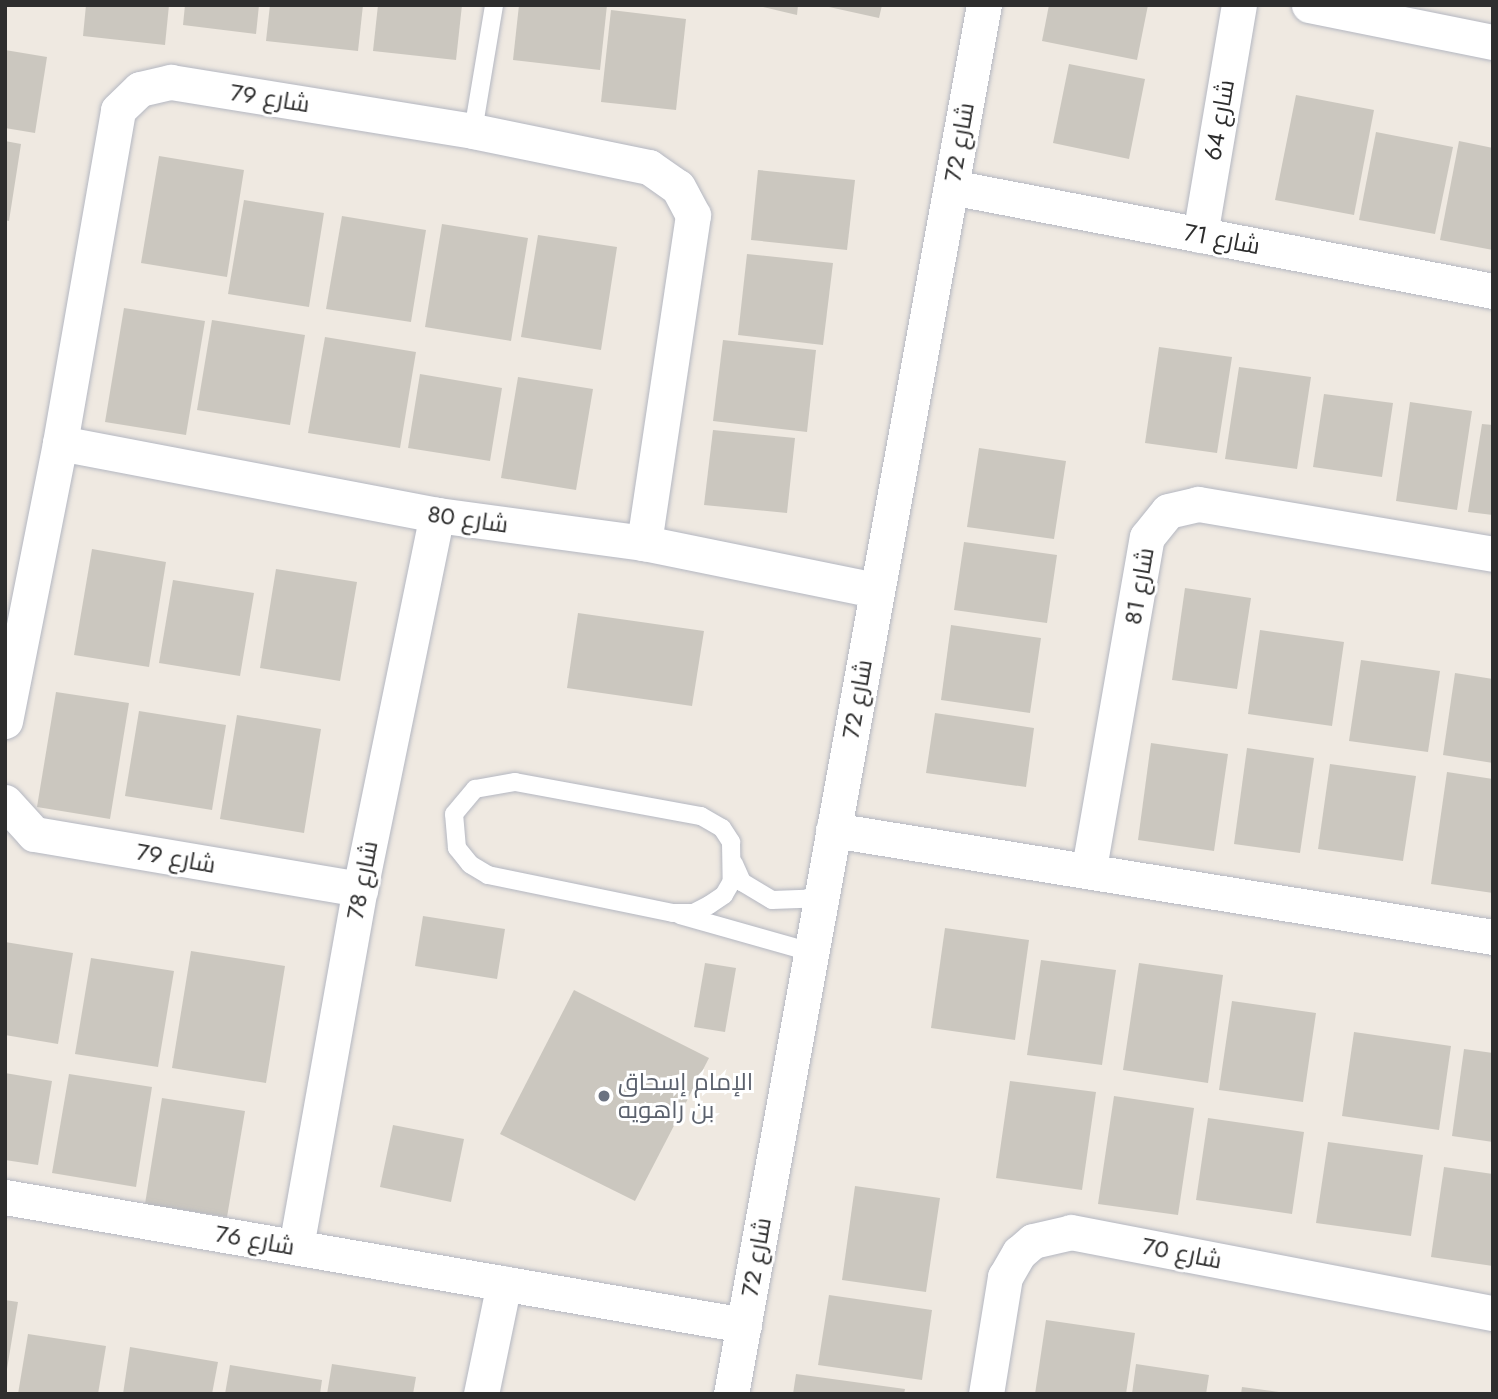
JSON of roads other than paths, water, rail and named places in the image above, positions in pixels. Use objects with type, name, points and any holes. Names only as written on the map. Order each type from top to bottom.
[{"type":"street","name":"شارع 72","points":[[731,1394],[984,5]]},
{"type":"street","name":"شارع 64","points":[[1200,235],[1239,5]]},
{"type":"street","points":[[1309,5],[1493,42]]},
{"type":"street","name":"شارع 79","points":[[5,721],[60,443],[118,110],[140,89],[172,82],[473,131],[649,167],[678,187],[693,215],[644,543]]},
{"type":"street","name":"شارع 71","points":[[951,187],[1493,291]]},
{"type":"street","name":"شارع 80","points":[[60,443],[437,515],[644,543],[876,590]]},
{"type":"street","name":"شارع 81","points":[[1089,869],[1147,537],[1168,511],[1198,504],[1493,554]]},
{"type":"street","name":"شارع 78","points":[[296,1247],[360,889],[437,515]]},
{"type":"street","name":"شارع 79","points":[[5,802],[34,834],[360,889]]},
{"type":"street","points":[[833,830],[1089,869],[1493,937]]},
{"type":"street","name":"شارع 76","points":[[5,1197],[744,1325]]},
{"type":"street","name":"شارع 70","points":[[986,1394],[1005,1277],[1019,1253],[1033,1241],[1071,1232],[1493,1313]]},
{"type":"street","points":[[481,1394],[504,1283]]},
{"type":"lane","points":[[473,131],[494,5]]},
{"type":"lane","points":[[811,952],[673,913],[488,875],[470,864],[457,848],[453,814],[475,789],[515,782],[701,816],[722,828],[731,842],[734,864],[742,882],[772,901],[806,899],[822,890]]},
{"type":"lane","points":[[673,913],[693,913],[724,895],[734,864]]},
{"type":"place","name":"الإمام إسحاق بن راهويه","points":[[604,1096]]}]
